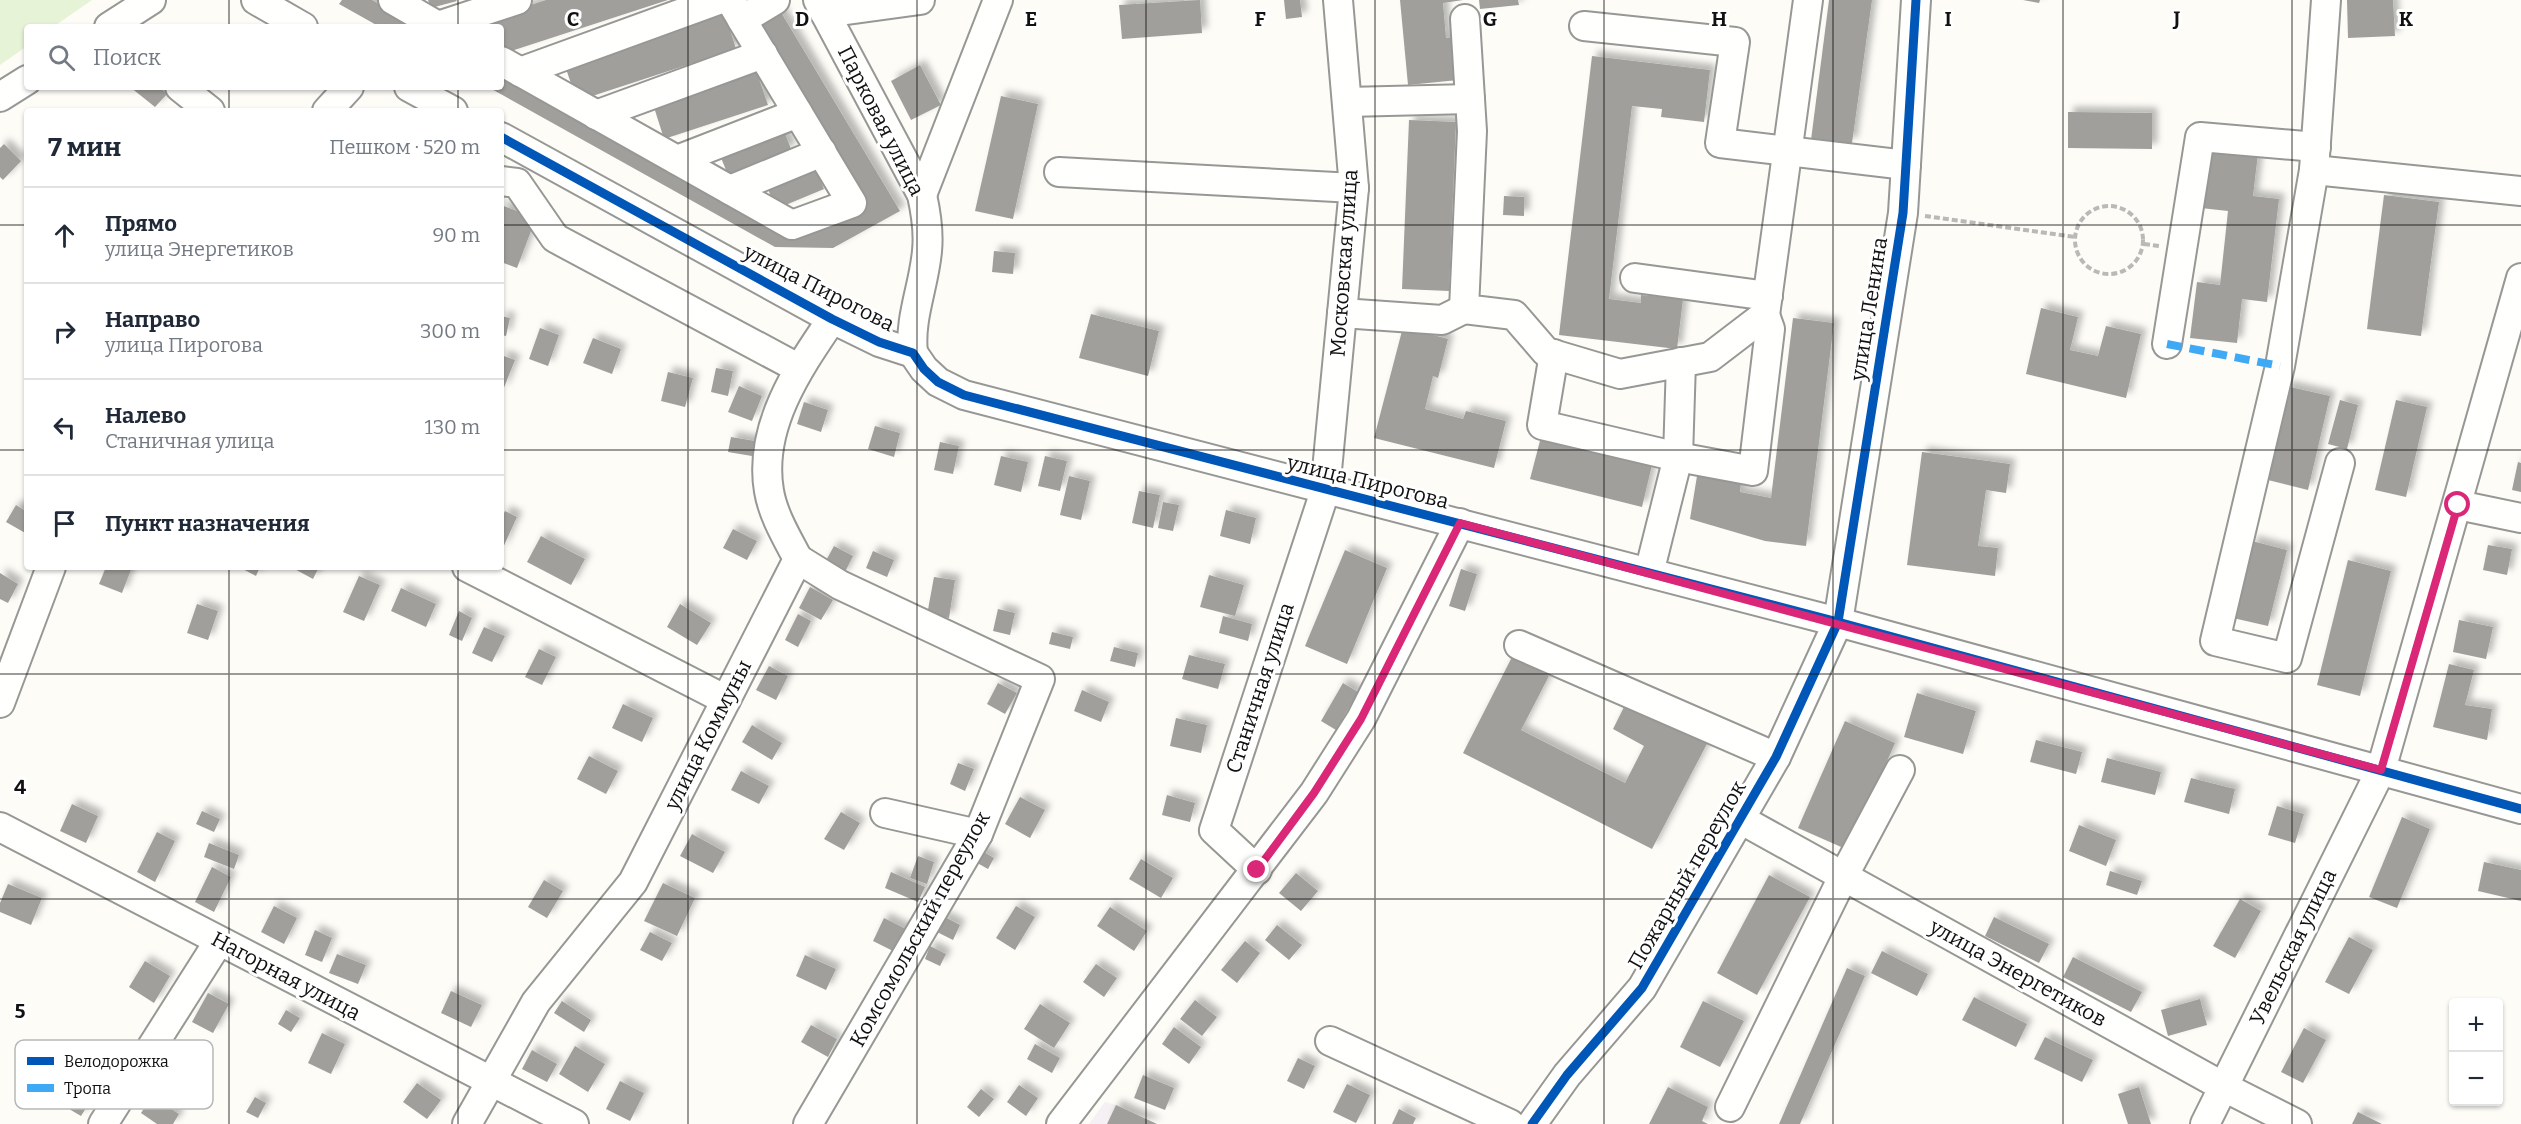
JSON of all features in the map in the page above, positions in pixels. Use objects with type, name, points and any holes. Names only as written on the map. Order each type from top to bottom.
[{"type":"street","points":[[118,24],[151,0]]},
{"type":"street","points":[[393,0],[435,24]]},
{"type":"street","points":[[445,24],[517,0]]},
{"type":"street","points":[[510,67],[718,0]]},
{"type":"street","points":[[510,67],[792,225],[852,203],[736,10],[775,0]]},
{"type":"street","points":[[822,6],[920,0]]},
{"type":"street","points":[[922,195],[998,0]]},
{"type":"street","name":"Московская улица","points":[[1325,491],[1354,188],[1338,0]]},
{"type":"street","points":[[1554,354],[1542,425],[1678,458],[1753,471],[1770,329],[1767,306],[1808,0]]},
{"type":"street","name":"улица Ленина","points":[[1838,622],[1903,213],[1916,0]]},
{"type":"street","points":[[2326,0],[2315,159],[2280,366],[2215,641],[2287,658],[2340,463]]},
{"type":"street","points":[[269,3],[299,24]]},
{"type":"street","name":"Парковая улица","points":[[822,6],[922,195],[927,219],[927,251],[910,333],[913,353]]},
{"type":"street","points":[[1464,309],[1472,131],[1465,19]]},
{"type":"street","points":[[1584,26],[1735,42],[1720,143],[1906,165]]},
{"type":"street","points":[[596,115],[763,54]]},
{"type":"street","points":[[0,97],[24,82]]},
{"type":"street","points":[[184,90],[206,108]]},
{"type":"street","points":[[330,108],[346,90]]},
{"type":"street","points":[[414,90],[448,108]]},
{"type":"street","points":[[1347,102],[1470,99]]},
{"type":"street","points":[[677,160],[798,113]]},
{"type":"street","points":[[2167,344],[2200,137],[2315,159],[2521,191]]},
{"type":"street","name":"улица Пирогова","points":[[504,139],[832,319],[879,342],[913,353],[924,369],[938,382],[964,395],[1325,491],[1460,523],[1838,622],[2521,810]]},
{"type":"street","points":[[730,190],[822,152]]},
{"type":"street","points":[[1059,172],[1354,188]]},
{"type":"street","points":[[504,181],[517,183],[555,238],[798,368]]},
{"type":"street","points":[[1635,278],[1767,306]]},
{"type":"street","points":[[2381,770],[2521,278]]},
{"type":"street","points":[[1342,313],[1442,320],[1464,309],[1514,315],[1546,352],[1620,375],[1710,357],[1767,306]]},
{"type":"street","points":[[798,559],[778,518],[769,492],[767,463],[774,424],[798,368],[832,319]]},
{"type":"street","points":[[1649,573],[1678,458],[1681,362]]},
{"type":"street","name":"Станичная улица","points":[[1257,870],[1214,830],[1325,491]]},
{"type":"street","points":[[2458,505],[2521,518]]},
{"type":"street","points":[[1062,1124],[1314,793],[1361,719],[1460,523]]},
{"type":"street","name":"улица Коммуны","points":[[467,1124],[492,1084],[536,1002],[633,882],[798,559]]},
{"type":"street","name":"Комсомольский переулок","points":[[798,559],[840,585],[1040,679],[978,834],[808,1124]]},
{"type":"street","points":[[0,703],[50,570]]},
{"type":"street","points":[[473,570],[726,700]]},
{"type":"street","name":"Пожарный переулок","points":[[1532,1124],[1567,1075],[1642,988],[1776,757],[1838,622]]},
{"type":"street","points":[[1519,645],[1776,757]]},
{"type":"street","points":[[1730,1107],[1843,877],[1900,770]]},
{"type":"street","name":"Увельская улица","points":[[2205,1124],[2381,770]]},
{"type":"street","points":[[885,813],[978,834]]},
{"type":"street","name":"улица Энергетиков","points":[[1740,819],[2224,1087],[2297,1124]]},
{"type":"street","name":"Нагорная улица","points":[[0,827],[492,1084],[574,1124]]},
{"type":"street","points":[[156,1040],[219,941]]},
{"type":"street","points":[[1330,1041],[1510,1124]]},
{"type":"street","points":[[103,1124],[113,1109]]},
{"type":"path","points":[[2109,205],[2121,207],[2138,220],[2144,244],[2136,262],[2126,270],[2103,274],[2085,265],[2078,255],[2075,237],[2085,216],[2097,207],[2109,205]]},
{"type":"path","points":[[1903,213],[2075,237]]},
{"type":"shaded area","points":[[1105,1102],[1116,1105],[1157,1124],[1089,1124]]},
{"type":"green space","points":[[0,0],[92,0],[57,24],[24,24],[24,48],[0,65]]},
{"type":"building","points":[[342,0],[372,0],[415,24],[375,24],[339,4]]},
{"type":"building","points":[[428,0],[456,0],[457,1],[431,8]]},
{"type":"building","points":[[546,0],[668,0],[505,53],[504,24],[496,24],[494,17]]},
{"type":"building","points":[[1200,0],[1202,33],[1122,39],[1119,5]]},
{"type":"building","points":[[1284,0],[1300,0],[1302,17],[1286,19]]},
{"type":"building","points":[[1400,0],[1463,0],[1443,3],[1446,38],[1453,37],[1458,80],[1408,85]]},
{"type":"building","points":[[1479,0],[1518,0],[1519,5],[1480,9]]},
{"type":"building","points":[[1829,0],[1872,0],[1852,143],[1811,140]]},
{"type":"building","points":[[2023,0],[2040,0],[2039,3]]},
{"type":"building","points":[[2347,0],[2393,0],[2395,36],[2348,38]]},
{"type":"building","points":[[779,9],[900,211],[833,248],[775,247],[493,90],[504,90],[504,74],[780,228],[839,223],[866,206],[758,21]]},
{"type":"building","points":[[725,14],[736,49],[577,101],[565,66]]},
{"type":"building","points":[[1592,56],[1710,70],[1704,122],[1661,117],[1662,109],[1632,106],[1609,299],[1641,303],[1641,295],[1683,299],[1677,349],[1559,335]]},
{"type":"building","points":[[920,65],[941,105],[911,120],[891,81]]},
{"type":"building","points":[[756,70],[768,105],[664,139],[653,104]]},
{"type":"building","points":[[134,90],[162,90],[167,94],[155,107]]},
{"type":"building","points":[[1001,96],[1038,104],[1013,219],[975,211]]},
{"type":"building","points":[[2068,112],[2152,113],[2152,149],[2068,148]]},
{"type":"building","points":[[1409,120],[1456,122],[1449,291],[1402,289]]},
{"type":"building","points":[[783,128],[791,149],[728,175],[719,153]]},
{"type":"building","points":[[4,144],[21,161],[3,180],[0,177],[0,148]]},
{"type":"building","points":[[2208,147],[2258,153],[2253,196],[2279,199],[2267,302],[2242,299],[2237,343],[2190,338],[2197,282],[2220,285],[2228,211],[2201,208]]},
{"type":"building","points":[[815,167],[824,189],[776,209],[767,187]]},
{"type":"building","points":[[2384,195],[2439,202],[2421,336],[2367,329]]},
{"type":"building","points":[[1504,196],[1524,197],[1524,216],[1503,215]]},
{"type":"building","points":[[504,206],[536,218],[517,268],[504,263]]},
{"type":"building","points":[[994,251],[1015,253],[1013,274],[992,272]]},
{"type":"building","points":[[2041,308],[2078,317],[2070,350],[2098,356],[2106,326],[2141,334],[2126,398],[2026,374]]},
{"type":"building","points":[[1091,314],[1159,331],[1148,376],[1079,358]]},
{"type":"building","points":[[504,317],[510,318],[506,336],[504,336]]},
{"type":"building","points":[[1793,318],[1834,323],[1806,546],[1765,541],[1690,519],[1697,476],[1741,483],[1740,492],[1771,498]]},
{"type":"building","points":[[1403,327],[1448,339],[1438,378],[1433,376],[1425,409],[1463,419],[1466,411],[1506,421],[1494,468],[1374,438]]},
{"type":"building","points":[[540,328],[559,335],[548,366],[529,359]]},
{"type":"building","points":[[593,338],[621,349],[612,374],[583,363]]},
{"type":"building","points":[[504,356],[515,360],[504,388]]},
{"type":"building","points":[[716,368],[733,371],[728,396],[711,392]]},
{"type":"building","points":[[668,372],[693,378],[685,407],[661,401]]},
{"type":"building","points":[[739,386],[762,396],[752,421],[728,412]]},
{"type":"building","points":[[2286,386],[2330,396],[2308,490],[2264,479]]},
{"type":"building","points":[[2340,400],[2358,405],[2347,449],[2328,444]]},
{"type":"building","points":[[2396,400],[2427,407],[2406,497],[2375,490]]},
{"type":"building","points":[[804,402],[828,410],[821,432],[797,424]]},
{"type":"building","points":[[875,426],[900,433],[894,457],[868,449]]},
{"type":"building","points":[[731,437],[761,442],[758,457],[728,452]]},
{"type":"building","points":[[1541,437],[1652,465],[1642,507],[1530,479]]},
{"type":"building","points":[[940,442],[959,446],[953,474],[934,470]]},
{"type":"building","points":[[1922,452],[2010,464],[2006,493],[1986,490],[1978,546],[1998,548],[1995,576],[1907,565]]},
{"type":"building","points":[[1001,456],[1028,462],[1021,492],[994,485]]},
{"type":"building","points":[[1045,456],[1067,461],[1060,491],[1038,486]]},
{"type":"building","points":[[2518,462],[2521,463],[2521,492],[2512,490]]},
{"type":"building","points":[[1069,476],[1090,481],[1081,520],[1060,515]]},
{"type":"building","points":[[1139,491],[1160,495],[1153,528],[1132,523]]},
{"type":"building","points":[[1163,502],[1179,505],[1173,531],[1158,528]]},
{"type":"building","points":[[16,505],[24,510],[24,532],[6,522]]},
{"type":"building","points":[[1226,510],[1256,518],[1250,544],[1220,536]]},
{"type":"building","points":[[505,511],[517,517],[504,545]]},
{"type":"building","points":[[733,529],[757,541],[747,560],[723,548]]},
{"type":"building","points":[[541,536],[585,559],[571,585],[527,562]]},
{"type":"building","points":[[2252,541],[2287,550],[2268,626],[2233,618]]},
{"type":"building","points":[[2488,545],[2512,549],[2507,575],[2483,570]]},
{"type":"building","points":[[834,546],[853,556],[843,576],[823,566]]},
{"type":"building","points":[[1345,550],[1387,568],[1347,664],[1305,646]]},
{"type":"building","points":[[873,551],[894,560],[887,577],[866,568]]},
{"type":"building","points":[[2348,560],[2391,571],[2360,696],[2317,685]]},
{"type":"building","points":[[1461,569],[1477,574],[1465,611],[1449,606]]},
{"type":"building","points":[[105,570],[131,570],[122,593],[99,584]]},
{"type":"building","points":[[245,570],[259,570],[256,576]]},
{"type":"building","points":[[296,570],[318,570],[313,579]]},
{"type":"building","points":[[0,573],[18,584],[8,603],[0,599]]},
{"type":"building","points":[[1209,575],[1244,585],[1235,616],[1200,607]]},
{"type":"building","points":[[359,576],[380,585],[364,621],[343,612]]},
{"type":"building","points":[[934,577],[955,580],[949,618],[927,615]]},
{"type":"building","points":[[810,587],[833,600],[821,620],[799,608]]},
{"type":"building","points":[[401,588],[436,604],[426,627],[391,611]]},
{"type":"building","points":[[197,604],[218,611],[208,640],[187,633]]},
{"type":"building","points":[[680,604],[711,623],[697,645],[667,627]]},
{"type":"building","points":[[998,609],[1015,613],[1010,635],[993,631]]},
{"type":"building","points":[[459,611],[472,618],[462,641],[449,635]]},
{"type":"building","points":[[798,614],[811,621],[798,647],[785,640]]},
{"type":"building","points":[[1223,616],[1252,624],[1248,641],[1219,633]]},
{"type":"building","points":[[2459,620],[2493,627],[2486,659],[2453,652]]},
{"type":"building","points":[[484,627],[505,636],[492,662],[472,653]]},
{"type":"building","points":[[1052,632],[1073,637],[1070,649],[1049,644]]},
{"type":"building","points":[[1114,647],[1138,653],[1135,667],[1110,661]]},
{"type":"building","points":[[539,649],[556,657],[542,685],[525,677]]},
{"type":"building","points":[[1189,655],[1225,664],[1218,689],[1182,679]]},
{"type":"building","points":[[1512,657],[1549,676],[1521,730],[1625,783],[1644,746],[1613,729],[1629,697],[1710,738],[1652,849],[1463,753]]},
{"type":"building","points":[[2449,664],[2474,670],[2465,705],[2492,709],[2487,740],[2433,727]]},
{"type":"building","points":[[769,666],[788,676],[776,700],[756,690]]},
{"type":"building","points":[[998,683],[1017,693],[1005,714],[987,704]]},
{"type":"building","points":[[1343,683],[1358,692],[1336,730],[1321,721]]},
{"type":"building","points":[[1082,690],[1109,702],[1101,722],[1074,711]]},
{"type":"building","points":[[1917,693],[1976,711],[1963,754],[1904,737]]},
{"type":"building","points":[[623,704],[653,718],[642,742],[612,728]]},
{"type":"building","points":[[1176,718],[1207,725],[1201,753],[1170,746]]},
{"type":"building","points":[[1845,721],[1895,743],[1848,850],[1798,828]]},
{"type":"building","points":[[752,725],[782,743],[772,760],[742,742]]},
{"type":"building","points":[[2036,740],[2082,752],[2076,774],[2030,762]]},
{"type":"building","points":[[589,756],[618,771],[606,794],[577,779]]},
{"type":"building","points":[[2107,758],[2161,772],[2155,795],[2101,782]]},
{"type":"building","points":[[958,763],[974,769],[965,791],[950,784]]},
{"type":"building","points":[[741,771],[769,786],[759,804],[731,790]]},
{"type":"building","points":[[2191,778],[2235,789],[2229,814],[2184,802]]},
{"type":"building","points":[[1167,795],[1195,803],[1190,822],[1162,815]]},
{"type":"building","points":[[1020,797],[1045,810],[1030,838],[1005,824]]},
{"type":"building","points":[[72,804],[98,816],[86,843],[60,831]]},
{"type":"building","points":[[2277,806],[2304,814],[2295,843],[2268,835]]},
{"type":"building","points":[[202,811],[220,819],[214,832],[196,824]]},
{"type":"building","points":[[841,812],[860,823],[844,850],[824,839]]},
{"type":"building","points":[[2402,817],[2430,829],[2397,908],[2369,897]]},
{"type":"building","points":[[2079,825],[2116,840],[2106,866],[2069,851]]},
{"type":"building","points":[[157,832],[175,841],[155,882],[137,872]]},
{"type":"building","points":[[692,834],[725,852],[713,873],[680,856]]},
{"type":"building","points":[[209,843],[239,855],[234,869],[204,857]]},
{"type":"building","points":[[977,848],[994,858],[988,869],[970,859]]},
{"type":"building","points":[[918,856],[934,862],[927,884],[910,878]]},
{"type":"building","points":[[1141,859],[1173,878],[1161,898],[1129,879]]},
{"type":"building","points":[[2484,862],[2521,870],[2521,901],[2478,891]]},
{"type":"building","points":[[212,867],[231,877],[214,912],[195,902]]},
{"type":"building","points":[[2110,871],[2142,881],[2137,895],[2106,885]]},
{"type":"building","points":[[891,872],[925,887],[918,902],[885,888]]},
{"type":"building","points":[[1296,873],[1318,891],[1301,911],[1279,893]]},
{"type":"building","points":[[1769,875],[1810,897],[1757,995],[1717,973]]},
{"type":"building","points":[[544,880],[563,891],[547,918],[528,907]]},
{"type":"building","points":[[663,883],[695,898],[677,936],[644,921]]},
{"type":"building","points":[[8,884],[42,898],[31,925],[0,912],[0,903]]},
{"type":"building","points":[[2240,899],[2261,911],[2235,958],[2213,946]]},
{"type":"building","points":[[274,906],[297,918],[284,944],[261,932]]},
{"type":"building","points":[[1016,906],[1035,917],[1015,950],[996,938]]},
{"type":"building","points":[[1110,907],[1147,931],[1134,951],[1097,926]]},
{"type":"building","points":[[943,916],[960,925],[953,940],[935,931]]},
{"type":"building","points":[[1994,917],[2049,944],[2039,963],[1985,936]]},
{"type":"building","points":[[884,918],[908,930],[897,953],[873,941]]},
{"type":"building","points":[[1277,925],[1302,945],[1289,960],[1265,940]]},
{"type":"building","points":[[315,930],[332,938],[322,962],[305,955]]},
{"type":"building","points":[[650,932],[672,943],[662,961],[640,950]]},
{"type":"building","points":[[2349,937],[2373,950],[2349,994],[2325,982]]},
{"type":"building","points":[[1245,941],[1260,953],[1237,983],[1221,970]]},
{"type":"building","points":[[930,946],[946,954],[940,966],[925,959]]},
{"type":"building","points":[[1882,951],[1928,974],[1917,996],[1871,973]]},
{"type":"building","points":[[337,954],[366,965],[358,984],[329,973]]},
{"type":"building","points":[[805,955],[836,969],[826,990],[796,976]]},
{"type":"building","points":[[2073,957],[2142,992],[2131,1012],[2063,977]]},
{"type":"building","points":[[145,961],[170,976],[154,1003],[129,987]]},
{"type":"building","points":[[1096,964],[1117,978],[1104,997],[1083,982]]},
{"type":"building","points":[[1847,968],[1865,976],[1800,1124],[1779,1124]]},
{"type":"building","points":[[451,991],[482,1005],[471,1027],[441,1013]]},
{"type":"building","points":[[208,993],[229,1004],[213,1033],[192,1022]]},
{"type":"building","points":[[1974,997],[2027,1024],[2016,1047],[1962,1020]]},
{"type":"building","points":[[2200,999],[2207,1025],[2168,1036],[2161,1010]]},
{"type":"building","points":[[1195,1000],[1217,1017],[1202,1036],[1180,1019]]},
{"type":"building","points":[[562,1001],[591,1020],[584,1032],[554,1013]]},
{"type":"building","points":[[1703,1001],[1744,1021],[1720,1067],[1680,1047]]},
{"type":"building","points":[[1040,1004],[1070,1023],[1054,1048],[1024,1029]]},
{"type":"building","points":[[286,1010],[300,1018],[291,1032],[278,1024]]},
{"type":"building","points":[[811,1025],[837,1039],[828,1057],[801,1042]]},
{"type":"building","points":[[1174,1027],[1201,1047],[1189,1064],[1162,1044]]},
{"type":"building","points":[[2304,1028],[2326,1040],[2303,1083],[2281,1072]]},
{"type":"building","points":[[322,1033],[345,1044],[331,1074],[308,1063]]},
{"type":"building","points":[[2045,1037],[2093,1060],[2082,1082],[2034,1059]]},
{"type":"building","points":[[1035,1044],[1060,1058],[1052,1073],[1027,1059]]},
{"type":"building","points":[[575,1046],[605,1064],[588,1092],[559,1074]]},
{"type":"building","points":[[532,1050],[557,1064],[547,1082],[522,1069]]},
{"type":"building","points":[[1298,1058],[1315,1066],[1304,1089],[1287,1081]]},
{"type":"building","points":[[1143,1075],[1174,1088],[1165,1110],[1134,1098]]},
{"type":"building","points":[[620,1081],[644,1093],[630,1121],[606,1109]]},
{"type":"building","points":[[417,1083],[441,1100],[427,1119],[403,1102]]},
{"type":"building","points":[[1347,1084],[1370,1095],[1356,1123],[1333,1112]]},
{"type":"building","points":[[1019,1085],[1038,1098],[1026,1116],[1007,1102]]},
{"type":"building","points":[[1668,1087],[1708,1107],[1702,1121],[1708,1124],[1649,1124]]},
{"type":"building","points":[[2139,1087],[2151,1124],[2128,1124],[2118,1094]]},
{"type":"building","points":[[981,1089],[994,1099],[979,1117],[967,1107]]},
{"type":"building","points":[[255,1097],[266,1103],[258,1118],[246,1112]]},
{"type":"building","points":[[1116,1105],[1157,1124],[1107,1124]]},
{"type":"building","points":[[69,1109],[85,1109],[81,1116]]},
{"type":"building","points":[[144,1109],[172,1109],[179,1114],[173,1124],[157,1124],[141,1113]]},
{"type":"building","points":[[1399,1109],[1416,1118],[1413,1124],[1392,1124]]},
{"type":"building","points":[[2358,1112],[2382,1124],[2352,1124]]},
{"type":"marked path","points":[[2167,344],[2280,366]]},
{"type":"cycle path","points":[[1532,1124],[1567,1075],[1642,988],[1776,757],[1838,622],[1903,213],[1916,0]]},
{"type":"cycle path","points":[[504,139],[832,319],[879,342],[913,353],[924,369],[938,382],[964,395],[1838,622],[2521,809]]},
{"type":"route","points":[[1257,870],[1314,793],[1361,719],[1460,523],[1838,622],[2381,770],[2458,505]]}]
